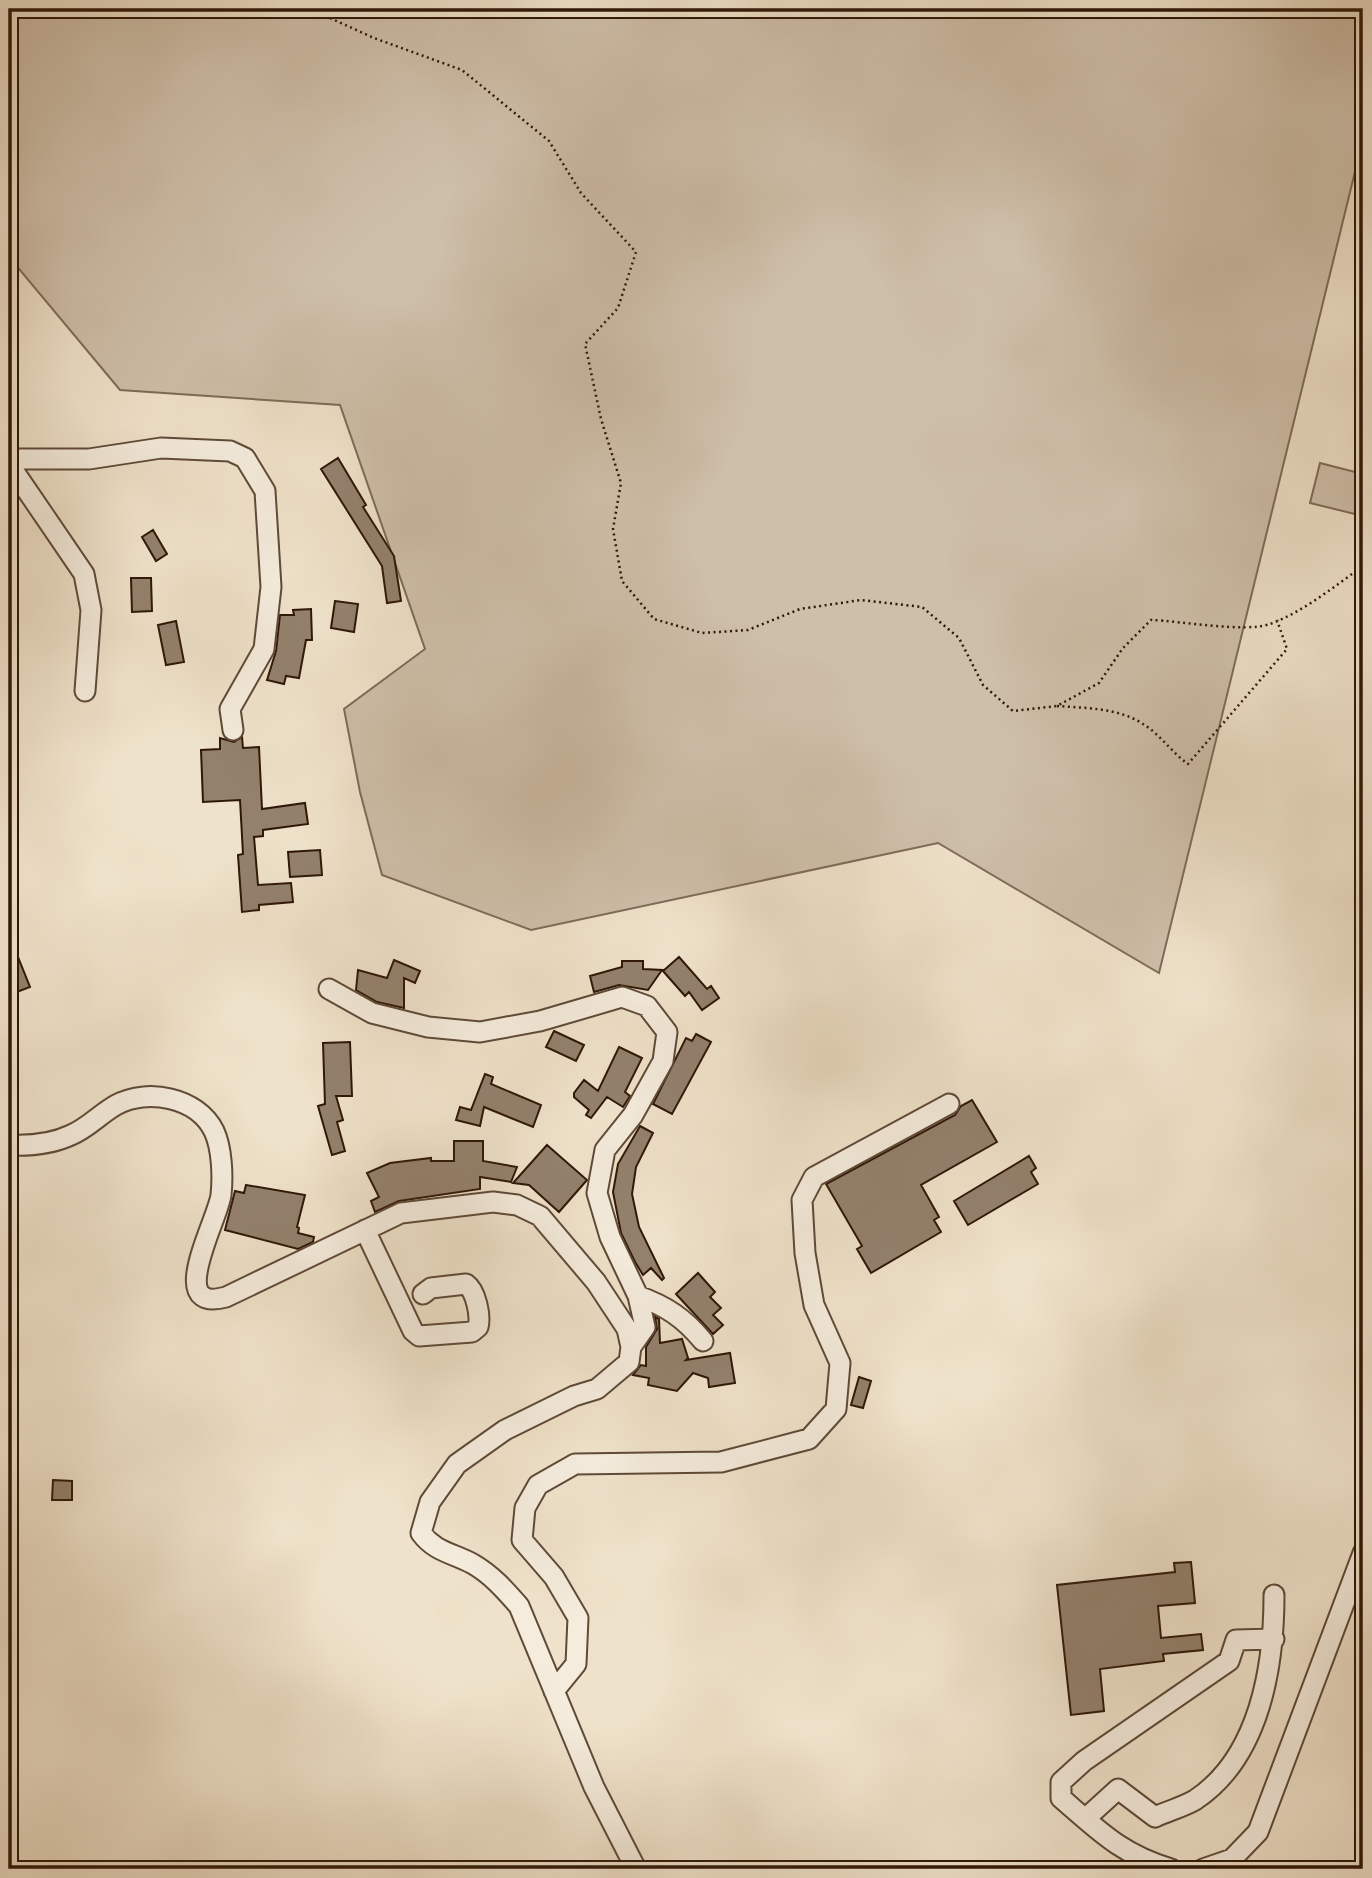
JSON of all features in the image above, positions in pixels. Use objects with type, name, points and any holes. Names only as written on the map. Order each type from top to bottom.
[{"type":"street","points":[[9,459],[89,459],[161,447],[230,451],[244,458],[265,491],[271,587],[264,649],[230,709],[233,730]]},
{"type":"street","points":[[9,464],[84,574],[91,610],[85,691]]},
{"type":"street","points":[[329,989],[372,1013],[428,1027],[481,1032],[540,1021],[622,997],[647,1006],[667,1032],[663,1061],[633,1115],[605,1150],[597,1193],[610,1237],[638,1296],[645,1327],[631,1348]]},
{"type":"street","points":[[9,1146],[53,1142],[73,1135],[115,1105],[131,1099],[149,1096],[177,1100],[198,1112],[214,1132],[222,1165],[221,1195],[198,1263],[197,1290],[206,1299],[226,1297],[401,1213],[494,1202],[517,1205],[540,1216],[596,1282],[627,1329],[631,1348],[629,1362],[597,1389],[574,1396],[505,1430],[457,1464],[430,1502],[421,1533],[431,1547],[475,1565],[500,1584],[519,1606],[594,1787],[636,1869]]},
{"type":"street","points":[[554,1691],[576,1664],[578,1618],[554,1577],[522,1540],[525,1508],[538,1485],[575,1464],[721,1462],[809,1439],[836,1409],[840,1363],[814,1306],[802,1200],[814,1177],[949,1104]]},
{"type":"street","points":[[365,1230],[413,1331],[419,1336],[472,1332],[478,1327],[480,1320],[471,1288],[466,1284],[431,1288],[423,1294]]},
{"type":"street","points":[[638,1296],[665,1306],[686,1321],[704,1341]]},
{"type":"street","points":[[1203,1869],[1232,1859],[1258,1832],[1363,1553]]},
{"type":"street","points":[[1085,1819],[1118,1788],[1155,1817],[1195,1800],[1232,1764],[1254,1723],[1274,1639],[1274,1595]]},
{"type":"street","points":[[1171,1869],[1139,1860],[1085,1819],[1061,1798],[1061,1782],[1107,1745],[1229,1661],[1236,1640],[1274,1639]]},
{"type":"path","points":[[310,9],[374,38],[462,70],[549,141],[582,193],[636,251],[618,308],[585,344],[601,419],[621,483],[613,529],[622,581],[654,618],[702,634],[748,629],[800,609],[861,600],[922,607],[959,638],[983,685],[1013,711],[1058,706],[1103,709],[1143,724],[1171,752],[1188,764],[1287,649],[1277,620]]},
{"type":"path","points":[[1058,706],[1099,683],[1124,648],[1151,620],[1235,626],[1269,624],[1326,593],[1363,566]]},
{"type":"shaded area","points":[[9,9],[1363,9],[1363,139],[1159,973],[938,843],[531,930],[382,875],[360,792],[344,709],[425,649],[340,405],[120,390],[9,257]]},
{"type":"shaded area","points":[[1320,463],[1363,474],[1363,516],[1310,503]]},
{"type":"building","points":[[338,458],[366,505],[363,507],[394,556],[401,601],[387,603],[382,566],[321,469]]},
{"type":"building","points":[[153,530],[167,554],[156,561],[142,537]]},
{"type":"building","points":[[131,578],[151,578],[152,611],[132,612]]},
{"type":"building","points":[[335,601],[358,604],[354,632],[331,628]]},
{"type":"building","points":[[311,609],[312,640],[306,640],[299,678],[286,676],[284,684],[267,680],[276,651],[280,615],[294,615],[293,610]]},
{"type":"building","points":[[176,621],[184,662],[166,665],[158,625]]},
{"type":"building","points":[[242,737],[243,748],[259,747],[262,809],[305,803],[308,824],[263,830],[263,836],[254,837],[258,885],[291,883],[293,902],[259,905],[259,910],[242,912],[238,855],[243,854],[240,800],[203,802],[201,750],[220,749],[220,738],[234,742]]},
{"type":"building","points":[[320,850],[322,875],[290,877],[288,852]]},
{"type":"building","points":[[18,957],[30,987],[9,995],[9,961]]},
{"type":"building","points":[[679,957],[707,989],[711,986],[719,998],[702,1010],[689,992],[685,996],[663,971]]},
{"type":"building","points":[[394,960],[420,971],[415,983],[404,978],[404,1008],[377,1002],[356,990],[358,970],[387,978]]},
{"type":"building","points":[[622,961],[643,961],[643,969],[662,970],[648,990],[619,985],[594,992],[590,976],[622,967]]},
{"type":"building","points":[[554,1031],[584,1045],[576,1061],[546,1047]]},
{"type":"building","points":[[696,1034],[711,1042],[672,1114],[653,1104],[686,1038],[692,1041]]},
{"type":"building","points":[[350,1042],[352,1096],[336,1096],[343,1120],[337,1122],[345,1151],[332,1155],[318,1106],[325,1104],[323,1043]]},
{"type":"building","points":[[619,1047],[642,1058],[625,1092],[630,1096],[623,1107],[607,1097],[591,1118],[586,1115],[589,1110],[574,1097],[574,1093],[584,1080],[598,1091]]},
{"type":"building","points":[[485,1074],[493,1077],[491,1084],[541,1105],[533,1127],[484,1107],[480,1126],[456,1120],[460,1107],[471,1110]]},
{"type":"building","points":[[972,1100],[997,1142],[921,1185],[939,1217],[934,1220],[941,1232],[871,1273],[857,1249],[862,1246],[826,1184],[955,1115],[961,1106]]},
{"type":"building","points":[[640,1126],[653,1133],[636,1167],[632,1194],[639,1227],[664,1278],[662,1280],[651,1268],[643,1275],[635,1262],[621,1233],[613,1192],[618,1164]]},
{"type":"building","points":[[454,1141],[483,1141],[483,1161],[517,1167],[511,1182],[480,1177],[480,1189],[399,1201],[375,1212],[371,1201],[379,1197],[367,1173],[390,1163],[431,1158],[431,1161],[454,1161]]},
{"type":"building","points":[[547,1145],[587,1180],[559,1212],[529,1185],[513,1183]]},
{"type":"building","points":[[1029,1156],[1036,1168],[1031,1172],[1038,1184],[968,1225],[954,1201]]},
{"type":"building","points":[[246,1185],[305,1195],[298,1233],[314,1237],[313,1242],[298,1249],[225,1230],[235,1191],[244,1193]]},
{"type":"building","points":[[698,1273],[715,1292],[710,1297],[721,1308],[713,1315],[723,1325],[713,1334],[676,1294]]},
{"type":"building","points":[[655,1317],[659,1319],[660,1343],[682,1339],[688,1358],[686,1360],[730,1353],[735,1383],[709,1387],[708,1378],[693,1373],[677,1391],[648,1385],[649,1378],[633,1375],[641,1365],[646,1366],[646,1347],[657,1329]]},
{"type":"building","points":[[859,1377],[871,1381],[863,1408],[851,1405]]},
{"type":"building","points":[[53,1480],[72,1481],[72,1500],[52,1500]]},
{"type":"building","points":[[1191,1562],[1195,1603],[1158,1606],[1161,1638],[1201,1634],[1203,1650],[1163,1654],[1164,1661],[1100,1669],[1104,1711],[1071,1715],[1057,1585],[1175,1572],[1174,1563]]}]
